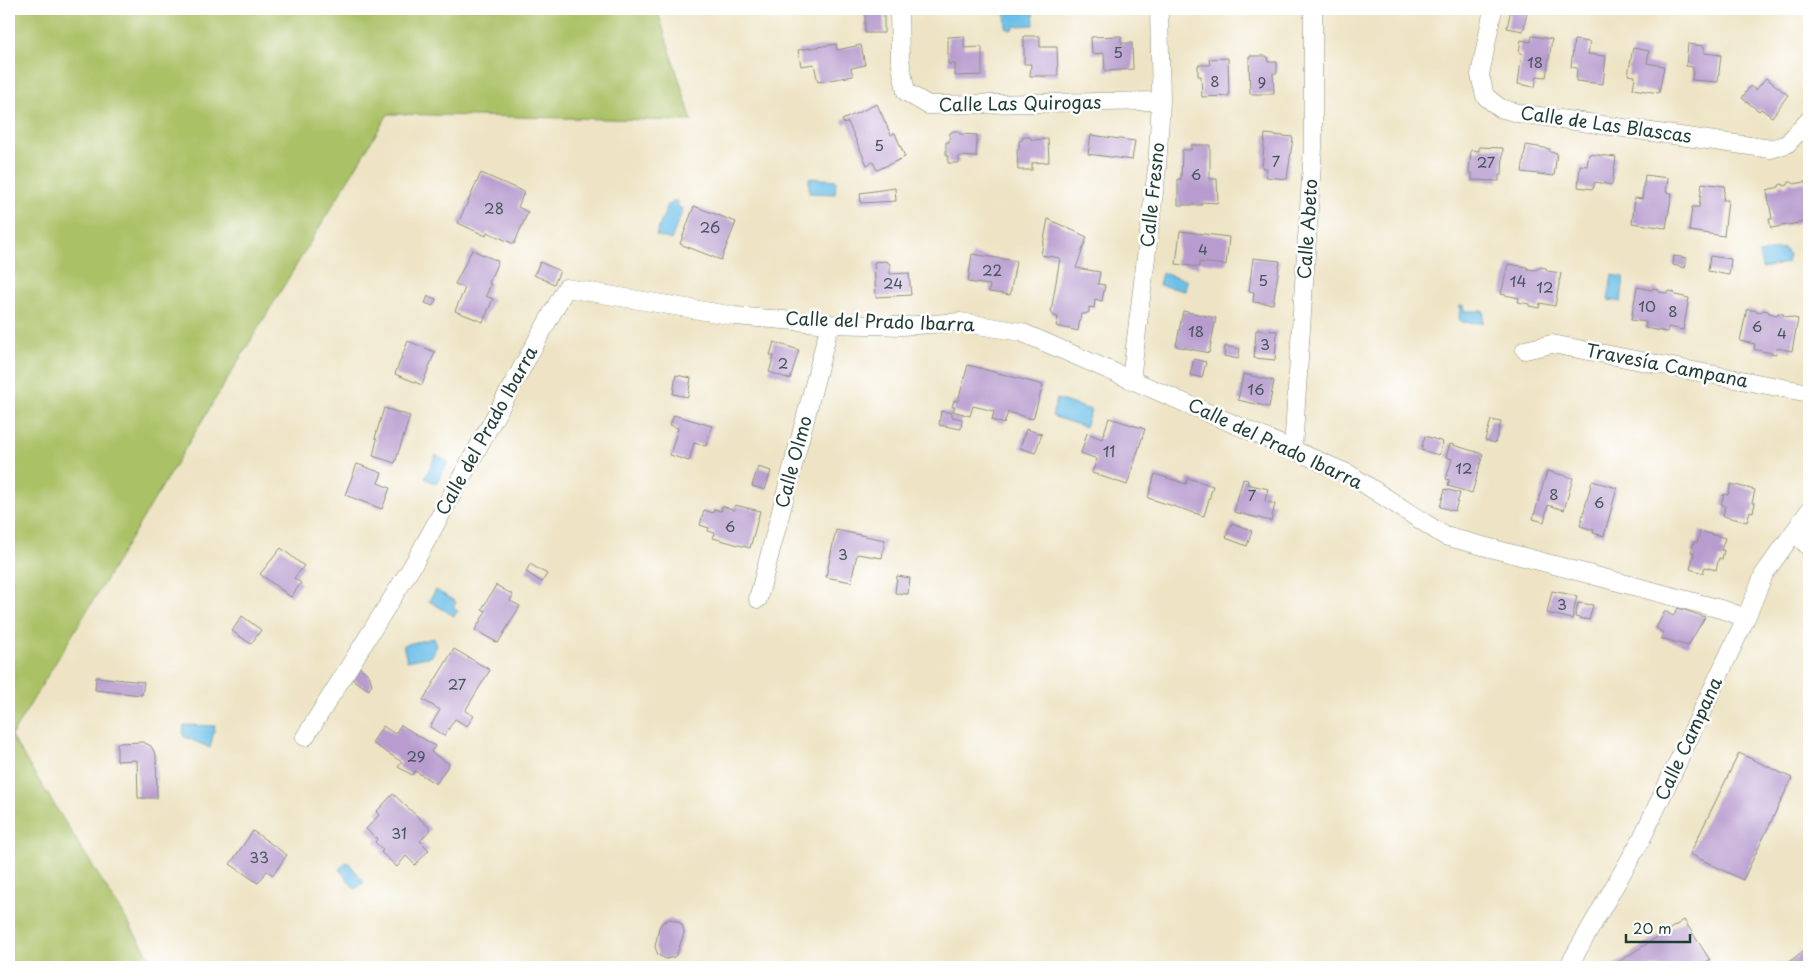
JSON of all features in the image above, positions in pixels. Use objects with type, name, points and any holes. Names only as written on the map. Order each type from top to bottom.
[{"type":"street","name":"Calle Las Quirogas","points":[[899,9],[900,60],[906,92],[928,105],[1161,101]]},
{"type":"street","name":"Calle Fresno","points":[[1131,380],[1157,168],[1161,101],[1158,9]]},
{"type":"street","name":"Calle Abeto","points":[[1293,449],[1313,148],[1313,9]]},
{"type":"street","name":"Calle de Las Blascas","points":[[1493,9],[1480,75],[1485,96],[1500,108],[1518,113],[1771,149],[1786,144],[1809,120]]},
{"type":"street","name":"Calle del Prado Ibarra","points":[[306,737],[413,565],[566,288],[735,316],[830,324],[902,326],[960,322],[1021,332],[1349,474],[1445,536],[1724,610],[1746,618]]},
{"type":"street","name":"Calle Olmo","points":[[758,599],[830,324]]},
{"type":"street","name":"Travesía Campana","points":[[1525,350],[1552,344],[1809,393]]},
{"type":"street","name":"Calle Campana","points":[[1568,967],[1641,840],[1746,618],[1764,574],[1809,512]]},
{"type":"street","points":[[1794,532],[1809,547]]},
{"type":"green space","points":[[9,9],[657,9],[692,121],[388,114],[11,736],[156,967],[9,967]]},
{"type":"water","points":[[1033,12],[1034,25],[1015,26],[1009,30],[1006,27],[1005,13]]},
{"type":"water","points":[[809,178],[836,180],[835,194],[809,193]]},
{"type":"water","points":[[673,201],[678,201],[678,207],[683,209],[671,240],[656,235],[668,204],[671,205]]},
{"type":"water","points":[[1784,248],[1789,255],[1787,263],[1762,268],[1759,253]]},
{"type":"water","points":[[1162,273],[1187,280],[1185,291],[1159,285]]},
{"type":"water","points":[[1612,275],[1624,277],[1621,302],[1608,300]]},
{"type":"water","points":[[1460,306],[1464,306],[1464,311],[1484,311],[1483,323],[1459,322]]},
{"type":"water","points":[[1057,399],[1091,410],[1085,427],[1052,416]]},
{"type":"water","points":[[436,455],[448,462],[436,484],[425,478]]},
{"type":"water","points":[[436,590],[456,602],[453,608],[458,611],[454,616],[429,601]]},
{"type":"water","points":[[434,638],[436,648],[432,656],[407,661],[403,645]]},
{"type":"water","points":[[184,725],[215,726],[210,748],[183,736]]},
{"type":"water","points":[[348,862],[364,882],[355,889],[339,869]]},
{"type":"building","points":[[1511,9],[1528,9],[1523,31],[1507,28]]},
{"type":"building","points":[[865,12],[884,12],[884,33],[865,33]]},
{"type":"building","points":[[964,36],[964,48],[982,47],[982,75],[955,76],[955,64],[948,64],[948,37]]},
{"type":"building","points":[[1024,36],[1040,36],[1040,47],[1057,47],[1058,76],[1030,76],[1031,64],[1024,64]]},
{"type":"building","points":[[1121,36],[1121,43],[1132,43],[1133,69],[1105,71],[1104,53],[1092,54],[1091,37]]},
{"type":"building","points":[[1532,36],[1552,39],[1546,77],[1537,76],[1535,87],[1518,84],[1522,53],[1519,52],[1521,40],[1531,42]]},
{"type":"building","points":[[1574,40],[1590,42],[1588,54],[1606,56],[1603,84],[1576,81],[1577,68],[1571,67]]},
{"type":"building","points":[[836,44],[837,50],[861,45],[865,65],[851,68],[853,76],[818,82],[814,64],[801,66],[798,50]]},
{"type":"building","points":[[1688,44],[1704,46],[1704,53],[1721,55],[1718,82],[1692,80],[1693,67],[1686,66]]},
{"type":"building","points":[[1633,48],[1649,51],[1647,63],[1664,66],[1659,93],[1633,89],[1635,76],[1628,75]]},
{"type":"building","points":[[1249,56],[1267,56],[1268,62],[1277,62],[1277,73],[1273,73],[1274,94],[1250,94]]},
{"type":"building","points":[[1228,58],[1229,96],[1202,97],[1201,76],[1198,76],[1198,65],[1210,65],[1209,59]]},
{"type":"building","points":[[1766,78],[1788,95],[1772,117],[1761,109],[1759,111],[1742,98],[1750,86],[1756,90]]},
{"type":"building","points":[[877,104],[891,135],[895,133],[905,157],[877,170],[873,162],[867,165],[848,122],[844,124],[842,120]]},
{"type":"building","points":[[958,131],[960,134],[977,135],[976,157],[959,156],[959,163],[948,163],[946,142],[949,142],[950,133]]},
{"type":"building","points":[[1265,134],[1293,137],[1287,179],[1266,177],[1267,168],[1262,168]]},
{"type":"building","points":[[1091,135],[1135,141],[1132,160],[1088,154]]},
{"type":"building","points":[[1023,137],[1030,137],[1032,140],[1048,139],[1049,162],[1032,163],[1032,170],[1018,170],[1017,149],[1019,149],[1019,141]]},
{"type":"building","points":[[1191,145],[1210,145],[1210,179],[1217,179],[1218,203],[1202,202],[1202,205],[1178,205],[1178,179],[1181,179],[1182,150],[1191,150]]},
{"type":"building","points":[[1526,145],[1550,149],[1550,152],[1557,153],[1554,176],[1522,172]]},
{"type":"building","points":[[1479,147],[1503,148],[1502,175],[1499,175],[1499,181],[1472,180],[1472,173],[1469,173],[1471,150],[1479,151]]},
{"type":"building","points":[[1589,154],[1616,157],[1612,185],[1595,182],[1593,189],[1578,187],[1580,165],[1587,166]]},
{"type":"building","points":[[481,173],[524,192],[518,207],[528,212],[514,244],[487,232],[486,236],[458,223]]},
{"type":"building","points":[[1645,175],[1668,178],[1666,192],[1672,193],[1666,228],[1632,223],[1635,198],[1642,199]]},
{"type":"building","points":[[1789,182],[1794,184],[1805,182],[1809,204],[1809,221],[1771,228],[1769,219],[1772,219],[1767,190],[1783,184],[1784,186],[1788,185]]},
{"type":"building","points":[[1702,183],[1725,186],[1723,200],[1728,200],[1724,236],[1689,231],[1692,207],[1699,207]]},
{"type":"building","points":[[895,188],[896,201],[861,203],[860,193]]},
{"type":"building","points":[[694,206],[736,222],[721,260],[680,244]]},
{"type":"building","points":[[1048,219],[1087,237],[1076,268],[1100,272],[1098,284],[1105,285],[1102,301],[1095,299],[1094,308],[1089,307],[1089,312],[1081,314],[1078,331],[1056,326],[1058,317],[1054,316],[1051,312],[1060,258],[1041,255]]},
{"type":"building","points":[[1180,231],[1229,237],[1226,265],[1199,262],[1199,267],[1176,264]]},
{"type":"building","points":[[472,250],[498,261],[486,296],[493,299],[483,322],[455,311],[465,288],[455,284]]},
{"type":"building","points":[[972,254],[1016,261],[1010,295],[989,292],[990,285],[968,282]]},
{"type":"building","points":[[1674,256],[1687,258],[1685,268],[1673,265]]},
{"type":"building","points":[[1710,256],[1731,259],[1729,275],[1708,271]]},
{"type":"building","points":[[1253,258],[1280,261],[1273,304],[1253,302],[1254,292],[1249,291]]},
{"type":"building","points":[[886,261],[890,264],[890,274],[909,273],[911,295],[876,297],[874,262]]},
{"type":"building","points":[[540,262],[560,271],[554,284],[534,275]]},
{"type":"building","points":[[1508,264],[1535,270],[1541,267],[1546,268],[1547,271],[1561,273],[1555,306],[1540,303],[1539,308],[1529,306],[1529,304],[1518,302],[1519,298],[1501,294]]},
{"type":"building","points":[[1637,287],[1652,290],[1653,288],[1658,289],[1659,292],[1674,292],[1675,295],[1689,298],[1683,330],[1668,327],[1667,332],[1645,328],[1646,322],[1631,320]]},
{"type":"building","points":[[428,296],[436,299],[433,306],[425,303]]},
{"type":"building","points":[[1747,309],[1761,312],[1763,310],[1798,319],[1792,351],[1777,348],[1776,354],[1754,349],[1755,344],[1740,341]]},
{"type":"building","points":[[1183,311],[1216,318],[1209,353],[1176,346]]},
{"type":"building","points":[[1256,330],[1277,331],[1275,360],[1254,358]]},
{"type":"building","points":[[408,341],[435,352],[422,385],[395,374]]},
{"type":"building","points":[[774,342],[799,350],[790,379],[769,372],[774,356],[770,355]]},
{"type":"building","points":[[1225,346],[1240,349],[1238,359],[1224,356]]},
{"type":"building","points":[[1194,359],[1206,362],[1202,378],[1190,375]]},
{"type":"building","points":[[968,365],[1043,385],[1033,419],[1008,412],[1004,424],[992,420],[994,411],[973,406],[970,416],[953,411],[955,407],[952,407],[954,400],[958,401]]},
{"type":"building","points":[[1243,374],[1274,381],[1269,407],[1238,400]]},
{"type":"building","points":[[676,375],[691,378],[688,397],[673,394]]},
{"type":"building","points":[[384,408],[410,416],[395,463],[373,456],[377,439],[375,438]]},
{"type":"building","points":[[941,411],[952,413],[952,417],[962,419],[961,429],[939,425]]},
{"type":"building","points":[[674,415],[712,426],[706,446],[694,443],[689,461],[670,455],[678,428],[670,425]]},
{"type":"building","points":[[1109,418],[1145,429],[1127,485],[1092,473],[1097,459],[1081,453],[1087,433],[1102,439]]},
{"type":"building","points":[[1491,420],[1501,422],[1495,443],[1485,440]]},
{"type":"building","points":[[1026,429],[1042,434],[1035,453],[1020,448]]},
{"type":"building","points":[[1425,436],[1443,442],[1439,455],[1421,450]]},
{"type":"building","points":[[1450,444],[1483,454],[1472,493],[1448,486],[1449,480],[1446,479],[1452,459],[1446,457]]},
{"type":"building","points":[[357,464],[382,473],[378,483],[390,488],[382,509],[345,495]]},
{"type":"building","points":[[758,467],[771,471],[765,490],[752,486]]},
{"type":"building","points":[[1547,471],[1573,478],[1564,510],[1548,505],[1544,522],[1533,519]]},
{"type":"building","points":[[1155,474],[1186,484],[1188,478],[1213,486],[1204,516],[1148,498]]},
{"type":"building","points":[[1243,479],[1248,480],[1247,484],[1268,489],[1265,501],[1275,504],[1271,521],[1234,512]]},
{"type":"building","points":[[1592,481],[1617,488],[1604,536],[1593,533],[1594,530],[1580,526]]},
{"type":"building","points":[[1731,484],[1755,490],[1752,503],[1755,503],[1753,512],[1750,511],[1747,522],[1723,516],[1725,506],[1721,504],[1724,494],[1728,495]]},
{"type":"building","points":[[1445,489],[1460,493],[1455,511],[1440,507]]},
{"type":"building","points":[[735,505],[760,511],[750,548],[713,538],[715,533],[708,531],[709,528],[700,525],[704,510],[713,513],[714,509],[721,511],[722,506],[734,510]]},
{"type":"building","points":[[1232,523],[1252,531],[1247,546],[1226,538]]},
{"type":"building","points":[[836,530],[885,540],[882,558],[857,554],[851,582],[826,577]]},
{"type":"building","points":[[1700,531],[1725,538],[1721,550],[1724,550],[1722,559],[1719,558],[1716,570],[1705,567],[1703,573],[1690,569],[1694,553],[1691,552],[1694,542],[1697,543]]},
{"type":"building","points":[[281,548],[304,566],[294,578],[301,583],[291,597],[260,574]]},
{"type":"building","points":[[530,564],[547,574],[542,582],[526,572]]},
{"type":"building","points":[[897,576],[910,578],[908,594],[895,593]]},
{"type":"building","points":[[496,585],[513,595],[510,601],[520,606],[498,643],[475,630],[486,611],[482,609]]},
{"type":"building","points":[[1552,591],[1577,596],[1572,619],[1547,613]]},
{"type":"building","points":[[1578,603],[1593,605],[1589,620],[1575,617]]},
{"type":"building","points":[[1678,608],[1705,617],[1688,646],[1661,638],[1663,633],[1656,628],[1665,611],[1673,616]]},
{"type":"building","points":[[242,616],[261,630],[251,644],[232,631]]},
{"type":"building","points":[[454,649],[490,670],[465,711],[474,716],[467,726],[455,719],[444,736],[430,727],[440,710],[423,700]]},
{"type":"building","points":[[358,666],[369,675],[372,684],[369,690],[350,678]]},
{"type":"building","points":[[96,677],[144,682],[142,695],[95,690]]},
{"type":"building","points":[[401,725],[435,746],[431,752],[449,764],[436,784],[415,771],[412,775],[398,767],[402,762],[372,743],[383,726],[395,734]]},
{"type":"building","points":[[143,742],[151,746],[156,755],[157,798],[138,798],[137,760],[117,761],[117,743]]},
{"type":"building","points":[[1739,753],[1792,778],[1743,880],[1690,854]]},
{"type":"building","points":[[393,794],[431,829],[420,841],[429,850],[415,865],[406,856],[397,867],[381,852],[383,850],[375,842],[377,839],[366,829],[379,815],[376,812]]},
{"type":"building","points":[[253,831],[287,855],[273,875],[267,871],[258,883],[230,864]]},
{"type":"building","points":[[670,919],[679,922],[683,927],[684,933],[677,954],[666,959],[658,955],[655,947],[659,927],[663,922]]},
{"type":"building","points":[[1684,920],[1710,960],[1706,962],[1709,967],[1612,967],[1612,966]]},
{"type":"building","points":[[1809,946],[1809,967],[1783,967]]}]
